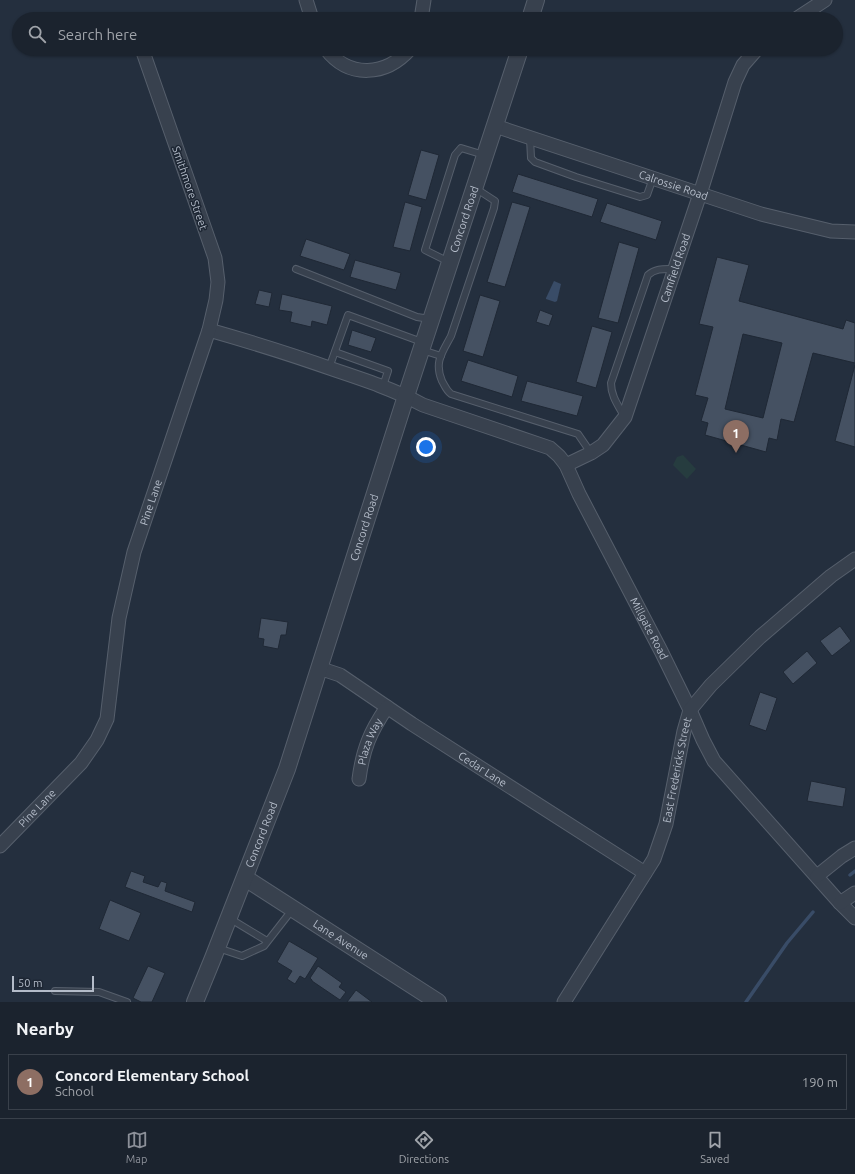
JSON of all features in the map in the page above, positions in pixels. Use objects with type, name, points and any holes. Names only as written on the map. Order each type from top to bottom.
[{"type":"street","points":[[306,0],[310,12]]},
{"type":"street","points":[[421,12],[424,0]]},
{"type":"street","points":[[532,12],[536,0]]},
{"type":"street","points":[[807,12],[825,0]]},
{"type":"street","name":"Smithmore Street","points":[[144,56],[215,258],[218,282],[216,300],[209,330]]},
{"type":"street","points":[[331,56],[342,65],[366,71],[379,70],[391,65],[404,56]]},
{"type":"street","name":"Concord Road","points":[[195,1002],[218,948],[287,769],[406,396],[518,56]]},
{"type":"street","name":"Camfield Road","points":[[566,466],[603,445],[625,417],[700,194],[735,82],[743,65],[751,56]]},
{"type":"street","name":"Calrossie Road","points":[[495,126],[761,214],[831,231],[855,232]]},
{"type":"street","points":[[209,330],[274,349],[383,386],[406,396]]},
{"type":"street","name":"Pine Lane","points":[[0,846],[81,763],[97,740],[107,720],[119,618],[134,552],[209,330]]},
{"type":"street","name":"Millgate Road","points":[[406,396],[423,405],[550,448],[559,456],[566,466],[582,501],[661,651],[690,710],[702,740],[714,761],[855,918]]},
{"type":"street","name":"East Fredericks Street","points":[[564,1002],[654,859],[666,824],[684,732],[690,710],[711,685],[760,637],[831,576],[855,559]]},
{"type":"street","name":"Cedar Lane","points":[[319,668],[340,675],[387,707],[645,873]]},
{"type":"street","name":"Plaza Way","points":[[359,779],[366,745],[373,728],[387,707]]},
{"type":"street","points":[[817,876],[842,856],[855,848]]},
{"type":"street","name":"Lane Avenue","points":[[245,878],[438,1002]]},
{"type":"street","points":[[840,903],[855,893]]},
{"type":"lane","points":[[530,138],[531,158],[535,162],[576,177],[640,196],[647,195],[653,178]]},
{"type":"lane","points":[[450,263],[424,250],[455,154],[461,148],[486,155]]},
{"type":"lane","points":[[475,188],[495,201],[494,208],[451,336],[438,363],[439,372],[446,389],[451,394],[578,434],[590,453]]},
{"type":"lane","points":[[296,269],[418,317],[432,319]]},
{"type":"lane","points":[[625,417],[613,396],[611,383],[648,275],[652,271],[658,269],[674,269]]},
{"type":"lane","points":[[329,368],[348,315],[441,356]]},
{"type":"lane","points":[[335,352],[388,371],[383,386]]},
{"type":"lane","points":[[218,948],[242,956],[264,946],[293,909]]},
{"type":"lane","points":[[229,918],[267,941]]},
{"type":"lane","points":[[55,991],[99,992],[126,1002]]},
{"type":"green space","points":[[683,455],[696,469],[687,479],[673,465],[677,457]]},
{"type":"water","points":[[554,281],[561,284],[557,301],[555,302],[546,299]]},
{"type":"building","points":[[421,150],[439,155],[426,200],[408,195]]},
{"type":"building","points":[[518,174],[598,199],[592,217],[512,192]]},
{"type":"building","points":[[405,202],[422,207],[410,251],[393,247]]},
{"type":"building","points":[[512,202],[530,207],[505,287],[487,282]]},
{"type":"building","points":[[607,203],[662,221],[656,240],[600,222]]},
{"type":"building","points":[[306,239],[350,254],[344,270],[300,256]]},
{"type":"building","points":[[619,242],[639,248],[618,323],[598,318]]},
{"type":"building","points":[[717,257],[749,265],[739,301],[843,329],[846,320],[855,323],[855,363],[813,353],[794,422],[781,419],[777,440],[769,438],[766,452],[705,435],[708,423],[701,421],[708,398],[695,395],[713,327],[699,324]],"holes":[[[743,334],[782,343],[763,418],[725,409]]]},
{"type":"building","points":[[355,260],[401,273],[396,290],[350,277]]},
{"type":"building","points":[[259,290],[272,293],[269,307],[255,304]]},
{"type":"building","points":[[282,294],[332,306],[327,325],[312,321],[311,327],[290,322],[292,312],[279,310]]},
{"type":"building","points":[[480,295],[500,301],[483,357],[463,351]]},
{"type":"building","points":[[540,310],[553,315],[549,326],[536,322]]},
{"type":"building","points":[[592,326],[612,332],[596,388],[576,382]]},
{"type":"building","points":[[352,330],[376,338],[371,352],[348,345]]},
{"type":"building","points":[[468,360],[518,376],[512,397],[461,381]]},
{"type":"building","points":[[855,365],[855,447],[835,441]]},
{"type":"building","points":[[527,381],[583,396],[577,416],[521,401]]},
{"type":"building","points":[[261,618],[288,622],[286,635],[281,635],[278,649],[263,646],[264,639],[258,638]]},
{"type":"building","points":[[840,626],[851,641],[832,656],[820,641]]},
{"type":"building","points":[[807,651],[817,663],[793,684],[783,672]]},
{"type":"building","points":[[760,692],[777,698],[766,731],[749,725]]},
{"type":"building","points":[[811,781],[846,788],[843,807],[807,801]]},
{"type":"building","points":[[131,871],[145,876],[143,882],[158,887],[161,881],[167,883],[165,891],[195,902],[192,912],[125,887]]},
{"type":"building","points":[[110,900],[141,913],[129,941],[99,929]]},
{"type":"building","points":[[289,941],[318,958],[305,979],[300,976],[295,984],[287,979],[292,971],[277,962]]},
{"type":"building","points":[[148,966],[165,973],[152,1002],[141,1002],[133,998]]},
{"type":"building","points":[[318,966],[342,983],[339,987],[346,992],[340,1000],[312,981],[310,978]]},
{"type":"building","points":[[356,990],[372,1002],[347,1002]]},
{"type":"waterway","points":[[850,875],[855,871]]},
{"type":"waterway","points":[[746,1002],[787,943],[813,912]]},
{"type":"place","name":"Concord Elementary School","points":[[736,453]]}]
